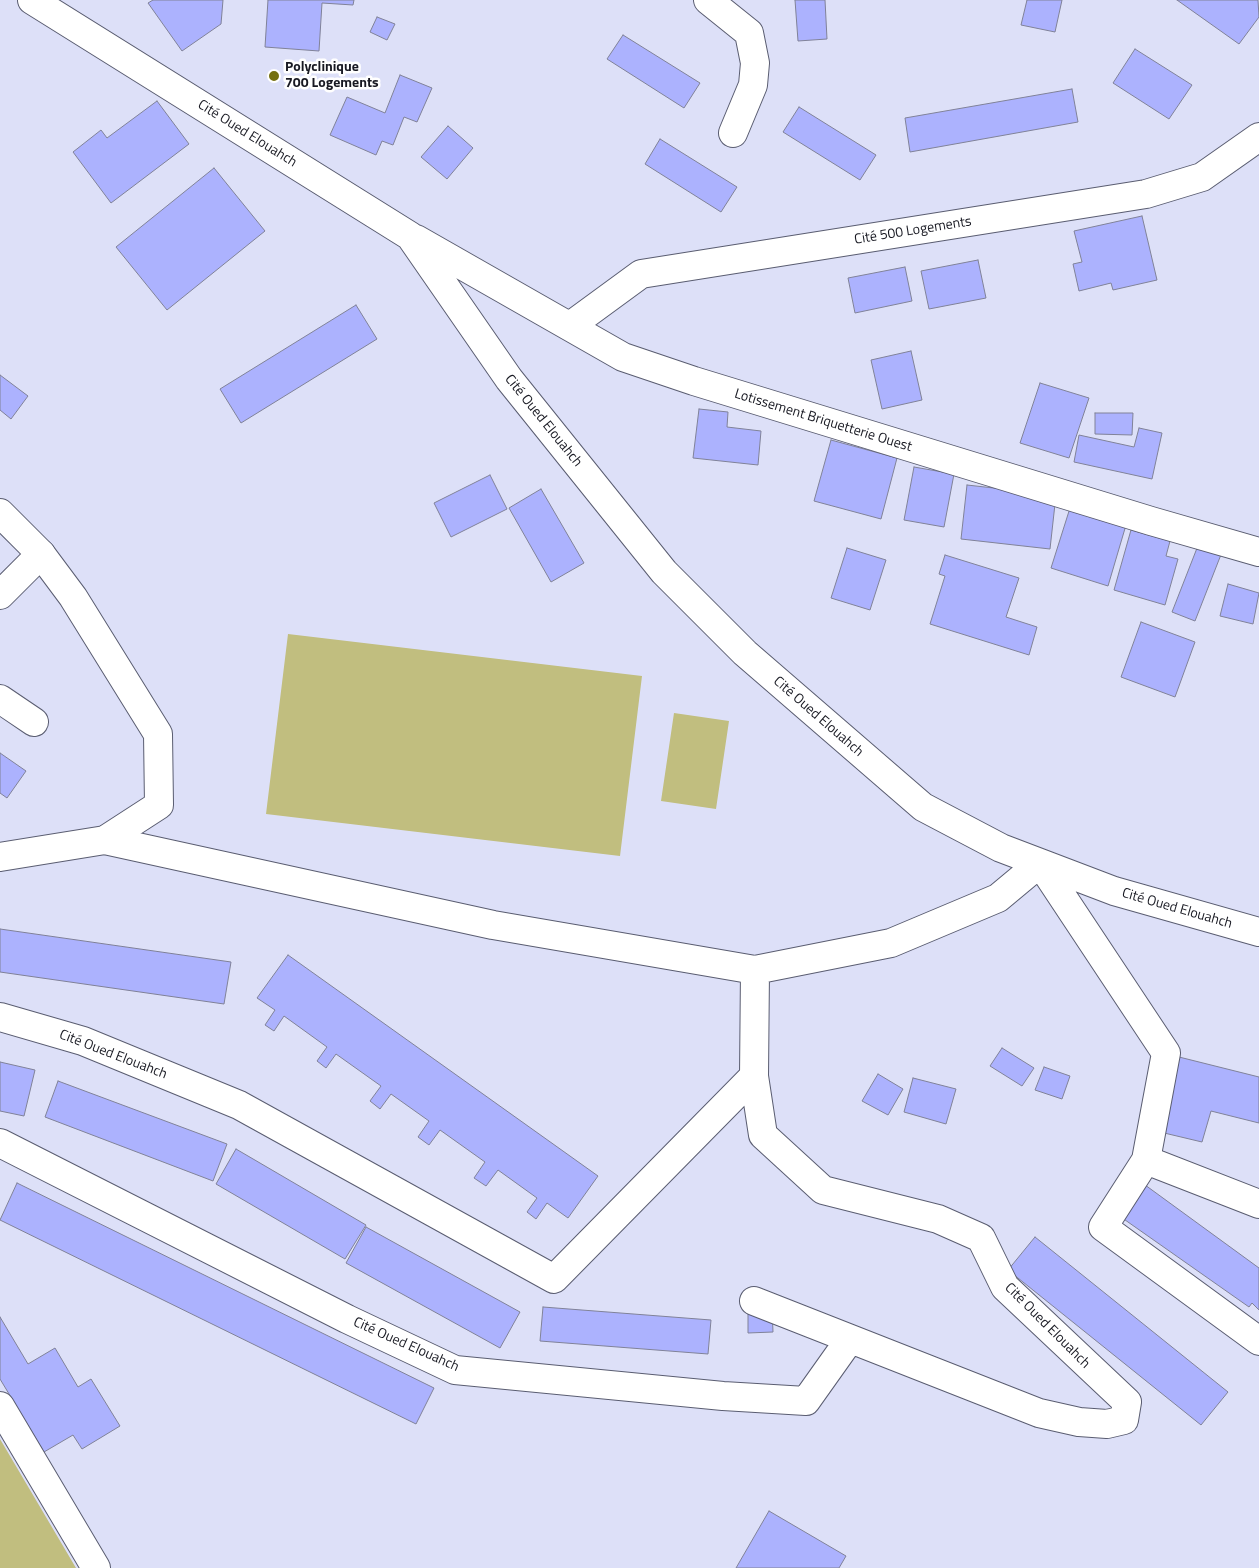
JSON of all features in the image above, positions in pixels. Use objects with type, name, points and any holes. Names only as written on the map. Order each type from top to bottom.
[{"type":"street","name":"Cité Oued Elouahch","points":[[32,0],[410,236],[509,379],[664,572],[745,653],[923,807],[1001,848],[1114,891],[1259,932]]},
{"type":"street","points":[[708,0],[748,33],[755,63],[753,85],[733,133]]},
{"type":"street","name":"Cité 500 Logements","points":[[570,326],[641,274],[1146,194],[1202,177],[1259,137]]},
{"type":"street","name":"Lotissement Briquetterie Ouest","points":[[410,236],[623,357],[694,381],[1141,518],[1259,552]]},
{"type":"street","points":[[2,517],[41,554],[101,640],[158,734],[159,805],[105,840]]},
{"type":"street","points":[[0,595],[41,554]]},
{"type":"street","points":[[0,699],[34,722]]},
{"type":"street","points":[[0,857],[105,840],[493,925],[755,970],[891,943],[998,898],[1040,862],[1166,1053],[1146,1160],[1103,1226],[1259,1341]]},
{"type":"street","name":"Cité Oued Elouahch","points":[[754,1301],[1039,1413],[1079,1422],[1107,1424],[1124,1420],[1127,1402],[1005,1287],[981,1238],[938,1219],[823,1190],[763,1135],[754,1076],[755,970]]},
{"type":"street","name":"Cité Oued Elouahch","points":[[0,1016],[83,1041],[239,1105],[554,1278],[754,1076]]},
{"type":"street","name":"Cité Oued Elouahch","points":[[0,1143],[347,1319],[455,1370],[723,1396],[806,1401],[850,1339]]},
{"type":"street","points":[[1146,1160],[1259,1204]]},
{"type":"street","points":[[0,1406],[96,1568]]},
{"type":"shaded area","points":[[288,634],[642,676],[620,856],[266,814]]},
{"type":"shaded area","points":[[674,713],[729,721],[716,809],[661,801]]},
{"type":"shaded area","points":[[0,1439],[76,1568],[0,1568]]},
{"type":"building","points":[[153,0],[223,0],[221,24],[182,51],[148,3]]},
{"type":"building","points":[[268,0],[354,0],[353,5],[322,3],[319,51],[265,47]]},
{"type":"building","points":[[795,0],[825,0],[827,39],[798,41]]},
{"type":"building","points":[[1027,0],[1062,0],[1055,32],[1021,25]]},
{"type":"building","points":[[1177,0],[1258,0],[1259,17],[1239,44]]},
{"type":"building","points":[[377,17],[395,24],[387,40],[370,32]]},
{"type":"building","points":[[623,35],[700,83],[684,108],[607,59]]},
{"type":"building","points":[[1135,49],[1192,85],[1169,119],[1113,83]]},
{"type":"building","points":[[400,75],[432,88],[417,122],[404,117],[393,145],[382,141],[376,155],[330,135],[347,97],[385,113]]},
{"type":"building","points":[[1072,89],[1078,122],[910,152],[905,118]]},
{"type":"building","points":[[157,101],[189,144],[111,203],[73,152],[101,130],[107,138]]},
{"type":"building","points":[[799,107],[876,155],[860,180],[783,132]]},
{"type":"building","points":[[448,126],[473,148],[447,179],[421,157]]},
{"type":"building","points":[[660,139],[737,187],[721,212],[645,164]]},
{"type":"building","points":[[214,168],[265,231],[167,310],[116,247]]},
{"type":"building","points":[[1142,216],[1157,280],[1113,290],[1111,283],[1079,291],[1073,264],[1082,262],[1074,231]]},
{"type":"building","points":[[978,260],[986,298],[929,309],[921,271]]},
{"type":"building","points":[[905,267],[912,301],[855,313],[848,278]]},
{"type":"building","points":[[356,305],[377,339],[241,423],[220,389]]},
{"type":"building","points":[[911,351],[922,400],[882,409],[871,360]]},
{"type":"building","points":[[0,375],[28,396],[11,419],[0,410]]},
{"type":"building","points":[[1040,383],[1089,398],[1069,458],[1020,443]]},
{"type":"building","points":[[699,409],[728,412],[727,427],[761,431],[758,465],[693,458]]},
{"type":"building","points":[[1095,413],[1133,413],[1132,435],[1095,434]]},
{"type":"building","points":[[1139,428],[1162,433],[1152,479],[1074,462],[1079,435],[1134,447]]},
{"type":"building","points":[[831,440],[897,458],[881,519],[814,501]]},
{"type":"building","points":[[914,467],[954,474],[944,527],[904,520]]},
{"type":"building","points":[[490,475],[507,509],[451,537],[434,503]]},
{"type":"building","points":[[967,485],[1056,495],[1050,549],[961,539]]},
{"type":"building","points":[[541,489],[584,563],[551,582],[509,508]]},
{"type":"building","points":[[1070,508],[1126,525],[1108,586],[1051,568]]},
{"type":"building","points":[[1131,530],[1170,541],[1166,556],[1178,559],[1165,605],[1114,590]]},
{"type":"building","points":[[1199,543],[1222,552],[1195,621],[1172,612]]},
{"type":"building","points":[[847,548],[886,560],[870,610],[831,598]]},
{"type":"building","points":[[945,555],[1019,578],[1006,617],[1037,627],[1029,655],[930,624],[945,576],[939,574]]},
{"type":"building","points":[[1228,584],[1259,593],[1253,624],[1220,616]]},
{"type":"building","points":[[1141,622],[1195,642],[1175,697],[1121,677]]},
{"type":"building","points":[[0,753],[26,771],[7,798],[0,793]]},
{"type":"building","points":[[0,929],[231,962],[224,1004],[0,972]]},
{"type":"building","points":[[288,955],[598,1176],[568,1218],[547,1203],[536,1219],[527,1212],[537,1198],[498,1170],[486,1186],[474,1178],[485,1162],[440,1130],[429,1145],[418,1137],[429,1121],[391,1094],[380,1109],[370,1101],[381,1086],[336,1054],[326,1068],[317,1061],[327,1047],[284,1016],[274,1031],[265,1025],[275,1010],[257,998]]},
{"type":"building","points":[[1002,1048],[1034,1068],[1022,1086],[990,1066]]},
{"type":"building","points":[[1179,1057],[1259,1077],[1259,1123],[1211,1111],[1202,1142],[1160,1132]]},
{"type":"building","points":[[0,1062],[35,1070],[24,1116],[0,1111]]},
{"type":"building","points":[[1044,1067],[1070,1076],[1062,1099],[1035,1090]]},
{"type":"building","points":[[878,1074],[903,1089],[888,1115],[862,1101]]},
{"type":"building","points":[[913,1078],[956,1089],[946,1124],[904,1112]]},
{"type":"building","points":[[58,1081],[227,1144],[213,1181],[45,1117]]},
{"type":"building","points":[[236,1149],[366,1225],[345,1259],[216,1184]]},
{"type":"building","points":[[1141,1182],[1259,1268],[1259,1310],[1252,1303],[1249,1307],[1118,1215]]},
{"type":"building","points":[[17,1183],[434,1388],[416,1424],[0,1220]]},
{"type":"building","points":[[366,1227],[520,1312],[500,1348],[346,1263]]},
{"type":"building","points":[[1035,1237],[1228,1392],[1201,1425],[1008,1270]]},
{"type":"building","points":[[543,1307],[711,1320],[708,1354],[540,1341]]},
{"type":"building","points":[[772,1308],[773,1332],[748,1333],[748,1309]]},
{"type":"building","points":[[0,1317],[28,1364],[55,1348],[78,1387],[91,1379],[120,1426],[82,1449],[73,1435],[44,1452],[0,1379]]},
{"type":"building","points":[[769,1511],[846,1556],[839,1568],[736,1568]]},
{"type":"place","name":"Polyclinique 700 Logements","points":[[274,76]]}]
